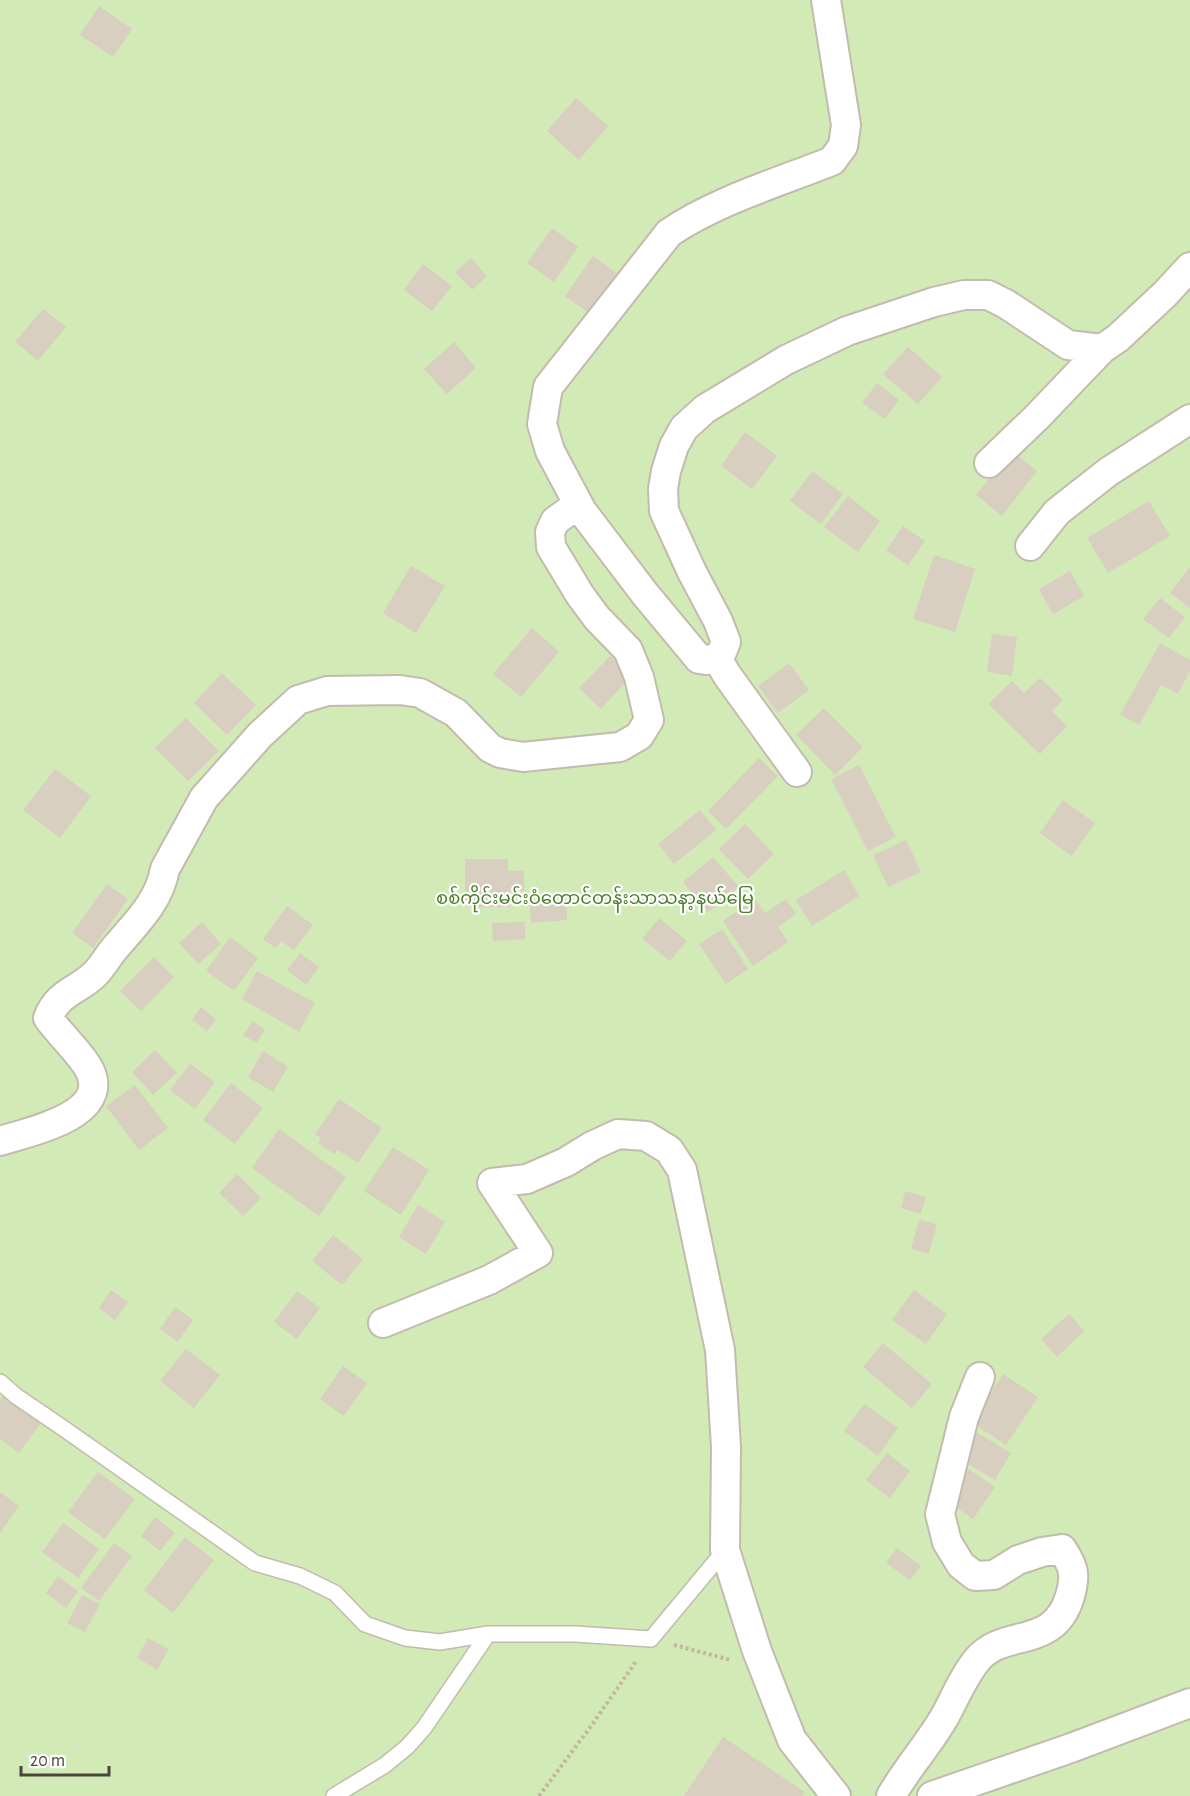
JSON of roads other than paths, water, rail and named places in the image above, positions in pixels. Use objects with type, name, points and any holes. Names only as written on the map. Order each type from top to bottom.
[{"type":"street","points":[[826,0],[846,125],[843,146],[832,160],[711,210],[669,233],[548,387],[542,424],[550,451],[582,511],[645,594],[699,659],[717,658],[721,654],[726,642],[718,621],[664,511],[663,489],[666,471],[674,446],[684,428],[705,409],[786,360],[848,331],[934,302],[964,295],[988,295],[1006,304],[1068,345],[1102,349]]},
{"type":"street","points":[[988,463],[1102,349],[1118,338],[1166,294],[1190,267]]},
{"type":"street","points":[[1029,546],[1057,512],[1108,472],[1190,419]]},
{"type":"street","points":[[0,1141],[73,1116],[92,1097],[94,1088],[87,1065],[48,1018],[53,1005],[95,974],[139,921],[155,899],[165,869],[204,798],[260,735],[298,700],[327,691],[400,690],[420,693],[456,712],[490,748],[523,758],[620,747],[639,736],[649,720],[639,677],[628,650],[597,618],[580,595],[551,546],[550,532],[555,521],[569,511],[582,511]]},
{"type":"street","points":[[717,658],[797,772]]},
{"type":"street","points":[[383,1323],[489,1280],[538,1253],[492,1183],[527,1179],[566,1162],[618,1134],[646,1136],[669,1150],[682,1170],[720,1350],[726,1448],[725,1550],[757,1651],[792,1740],[836,1796]]},
{"type":"street","points":[[891,1796],[944,1717],[977,1660],[990,1648],[1033,1635],[1055,1624],[1066,1607],[1074,1581],[1072,1564],[1062,1549],[1042,1552],[1018,1560],[994,1575],[975,1576],[961,1565],[947,1542],[940,1514],[964,1417],[980,1377]]},
{"type":"street","points":[[932,1796],[1071,1748],[1190,1703]]},
{"type":"lane","points":[[0,1382],[16,1396],[255,1563],[300,1576],[335,1593],[365,1624],[405,1638],[440,1642],[488,1634],[575,1634],[651,1639],[725,1550]]},
{"type":"lane","points":[[334,1796],[385,1765],[407,1746],[424,1728],[488,1634]]},
{"type":"park label","name":"စစ်ကိုင်းမင်းဝံတောင်တန်းသာသနာ့နယ်မြေ","points":[[595,898]]}]
